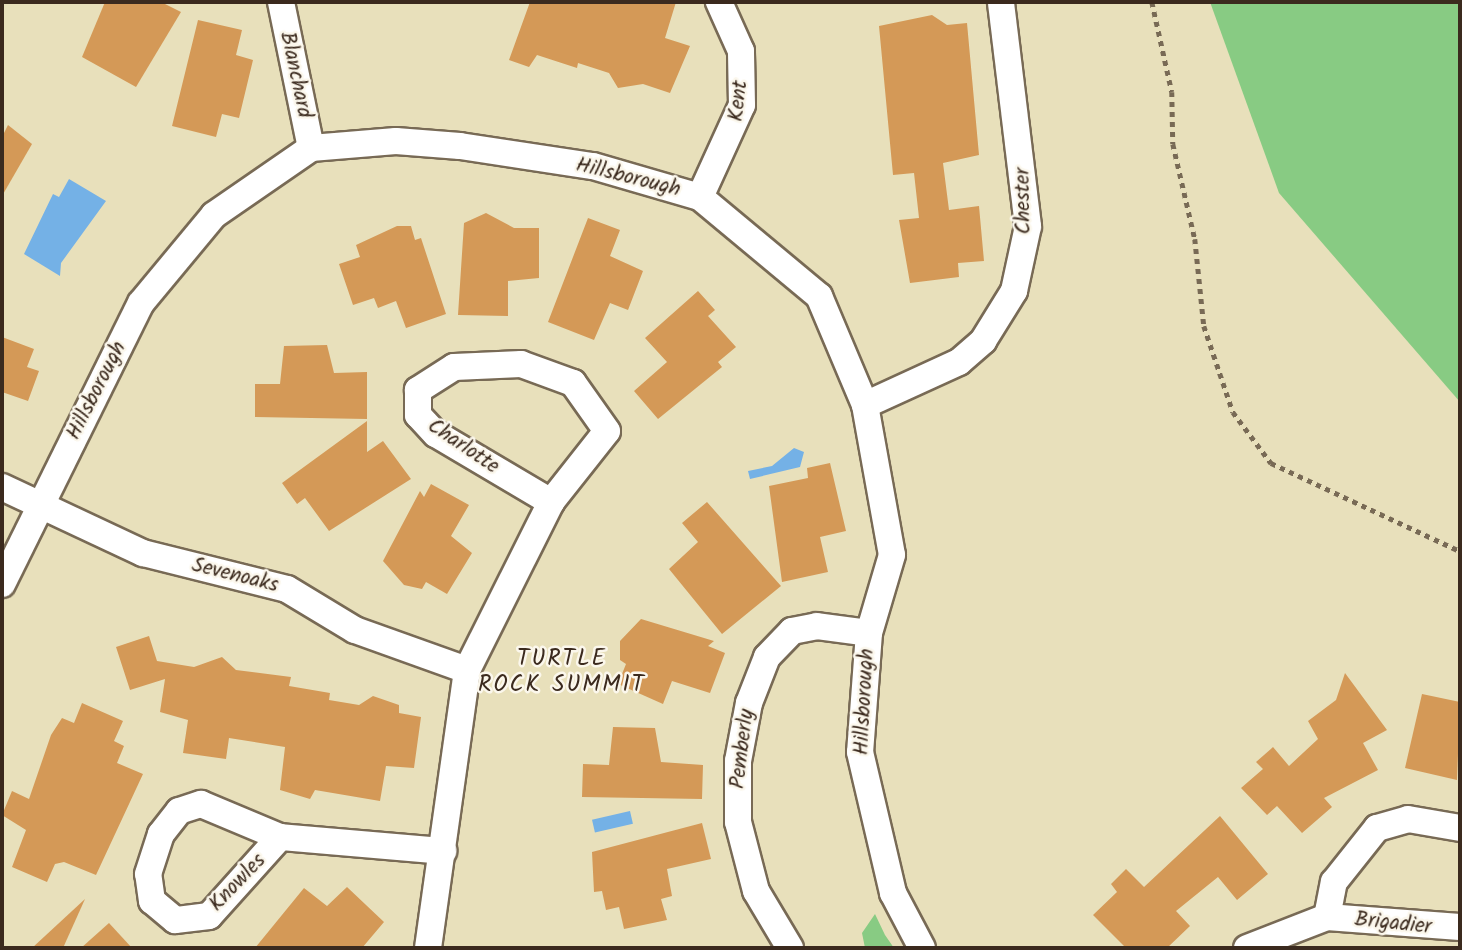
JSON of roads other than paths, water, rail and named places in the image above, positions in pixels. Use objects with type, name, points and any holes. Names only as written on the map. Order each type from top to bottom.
[{"type":"street","name":"Blanchard","points":[[281,2],[311,148]]},
{"type":"street","name":"Kent","points":[[700,197],[743,105],[741,51],[719,2]]},
{"type":"street","name":"Chester","points":[[865,405],[959,362],[983,341],[1014,291],[1028,226],[1002,2]]},
{"type":"street","name":"Hillsborough","points":[[2,584],[141,303],[214,215],[311,148],[396,141],[460,146],[593,166],[700,197],[819,296],[865,405],[892,555],[869,633],[860,752],[886,870],[922,948]]},
{"type":"street","name":"Charlotte","points":[[428,948],[467,670],[551,502],[607,431],[586,393],[539,369],[501,363],[454,367],[418,390],[418,415],[436,434],[551,502]]},
{"type":"street","name":"Sevenoaks","points":[[2,487],[143,553],[287,589],[355,629],[467,670]]},
{"type":"street","name":"Pemberly","points":[[790,948],[756,891],[738,822],[738,761],[749,703],[767,657],[792,631],[817,626],[869,633]]},
{"type":"street","name":"Knowles","points":[[280,837],[209,916],[175,920],[152,901],[148,874],[162,834],[179,811],[201,804],[227,811],[280,837],[443,851]]},
{"type":"street","name":"Brigadier","points":[[1327,917],[1334,882],[1377,828],[1408,819],[1460,828]]},
{"type":"street","name":"Brigadier","points":[[1247,948],[1327,917],[1460,927]]},
{"type":"water","points":[[69,179],[106,201],[61,263],[60,276],[24,254],[53,194],[59,197]]},
{"type":"water","points":[[794,448],[804,452],[800,467],[750,479],[748,471],[772,466]]},
{"type":"water","points":[[630,811],[633,824],[595,832],[592,820]]},
{"type":"district","name":"TURTLE ROCK SUMMIT","points":[[562,672]]}]
